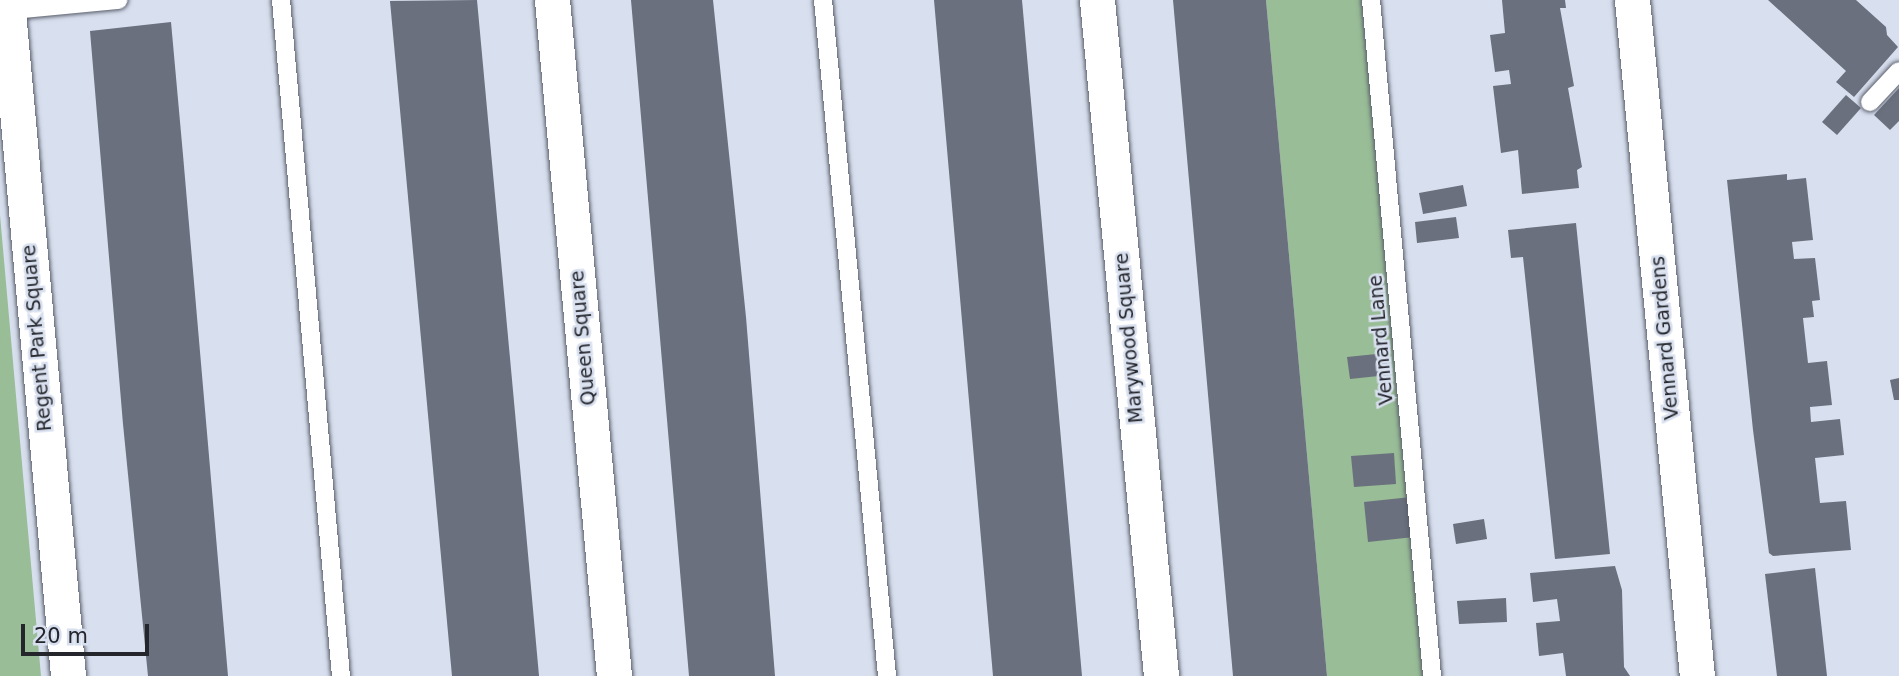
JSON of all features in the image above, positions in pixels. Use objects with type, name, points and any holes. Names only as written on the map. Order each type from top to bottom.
[{"type":"street","name":"Queen Square","points":[[552,0],[614,676]]},
{"type":"street","name":"Marywood Square","points":[[1097,0],[1161,676]]},
{"type":"street","name":"Vennard Gardens","points":[[1632,0],[1697,676]]},
{"type":"street","name":"Regent Park Square","points":[[5,7],[68,676]]},
{"type":"lane","points":[[5,7],[118,0]]},
{"type":"lane","points":[[281,0],[341,676]]},
{"type":"lane","points":[[823,0],[887,676]]},
{"type":"lane","name":"Vennard Lane","points":[[1371,0],[1432,676]]},
{"type":"lane","points":[[1870,102],[1899,71]]},
{"type":"green space","points":[[1266,0],[1362,0],[1423,676],[1327,676]]},
{"type":"green space","points":[[0,215],[27,520],[41,676],[0,676]]},
{"type":"building","points":[[477,0],[539,676],[452,676],[390,1]]},
{"type":"building","points":[[631,0],[713,0],[746,317],[775,676],[689,676]]},
{"type":"building","points":[[934,0],[1022,0],[1082,676],[993,676]]},
{"type":"building","points":[[1173,0],[1266,0],[1327,676],[1233,676]]},
{"type":"building","points":[[1502,0],[1565,0],[1566,8],[1560,8],[1574,86],[1568,88],[1582,167],[1577,170],[1579,188],[1522,194],[1518,150],[1501,153],[1493,86],[1511,84],[1509,70],[1495,72],[1490,35],[1505,33]]},
{"type":"building","points":[[1768,0],[1856,0],[1886,27],[1887,35],[1898,47],[1854,97],[1836,82],[1846,71]]},
{"type":"building","points":[[171,22],[228,676],[148,676],[123,424],[90,31]]},
{"type":"building","points":[[1899,88],[1899,121],[1890,130],[1874,115]]},
{"type":"building","points":[[1846,95],[1861,108],[1837,135],[1822,122]]},
{"type":"building","points":[[1787,174],[1787,180],[1806,178],[1813,240],[1792,242],[1794,259],[1815,258],[1820,300],[1812,301],[1814,317],[1803,318],[1808,363],[1827,361],[1832,405],[1810,407],[1811,422],[1840,419],[1844,455],[1815,458],[1820,503],[1846,501],[1851,550],[1773,556],[1769,553],[1753,430],[1727,180]]},
{"type":"building","points":[[1463,185],[1467,206],[1423,214],[1419,193]]},
{"type":"building","points":[[1456,217],[1459,238],[1417,243],[1415,222]]},
{"type":"building","points":[[1576,223],[1610,554],[1555,559],[1523,257],[1511,258],[1508,230]]},
{"type":"building","points":[[1386,353],[1388,375],[1350,379],[1347,357]]},
{"type":"building","points":[[1899,378],[1899,400],[1894,400],[1890,380]]},
{"type":"building","points":[[1394,453],[1396,484],[1354,487],[1351,456]]},
{"type":"building","points":[[1411,497],[1414,537],[1368,542],[1364,502]]},
{"type":"building","points":[[1484,519],[1487,539],[1456,544],[1453,524]]},
{"type":"building","points":[[1615,566],[1622,590],[1624,667],[1630,676],[1566,676],[1563,653],[1539,656],[1536,623],[1560,621],[1557,599],[1533,602],[1530,573]]},
{"type":"building","points":[[1815,568],[1827,676],[1777,676],[1765,574]]},
{"type":"building","points":[[1506,598],[1507,622],[1459,624],[1457,601]]}]
